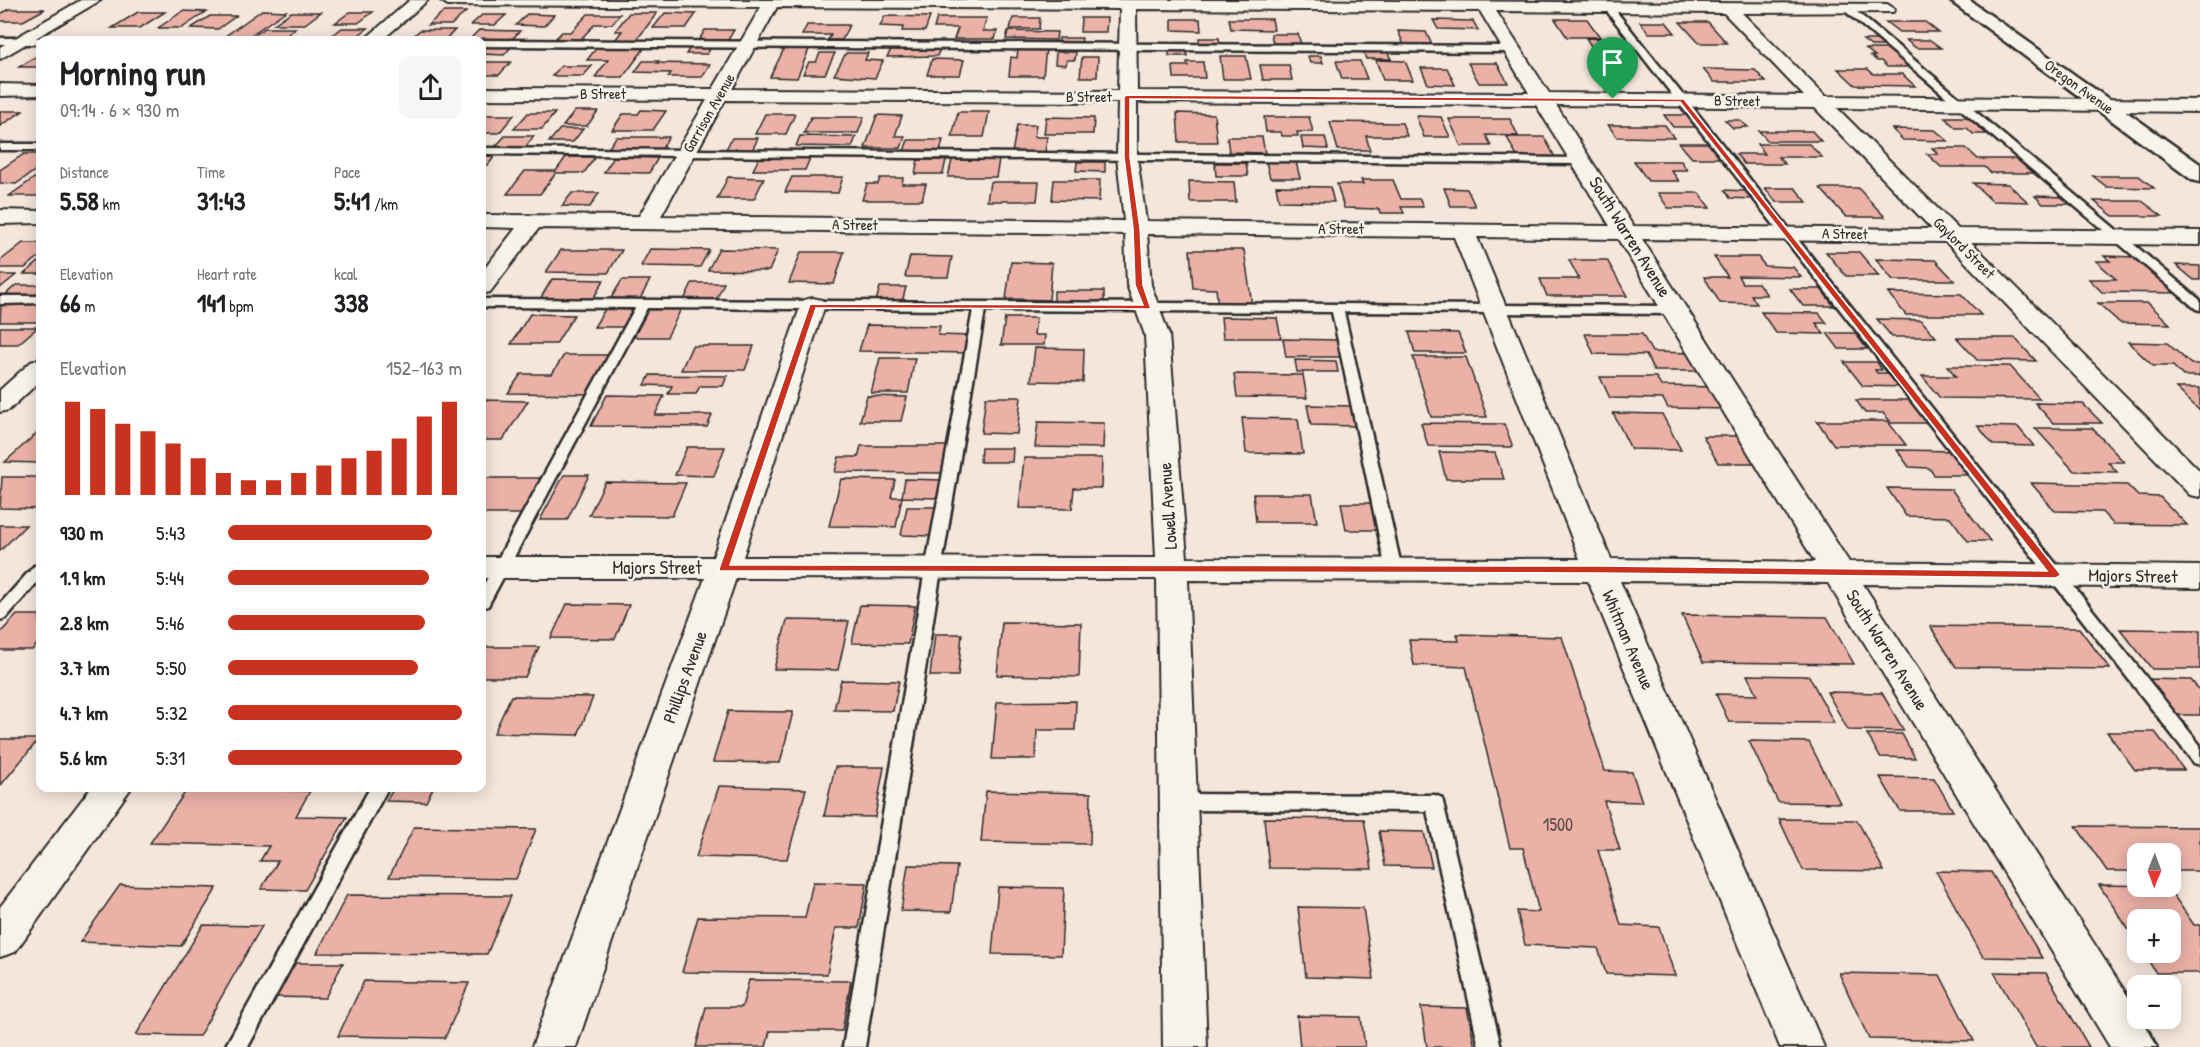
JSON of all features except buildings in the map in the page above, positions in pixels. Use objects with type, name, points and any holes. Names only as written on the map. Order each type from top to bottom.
[{"type":"street","points":[[0,54],[93,0]]},
{"type":"street","points":[[377,36],[420,0]]},
{"type":"street","points":[[448,0],[1887,9]]},
{"type":"street","name":"Oregon Avenue","points":[[1958,0],[2200,174]]},
{"type":"street","name":"Garrison Avenue","points":[[646,223],[772,2]]},
{"type":"street","name":"Lowell Avenue","points":[[1128,4],[1127,157],[1136,228],[1139,285],[1157,335],[1173,570],[1185,1047]]},
{"type":"street","name":"South Warren Avenue","points":[[1485,7],[2135,1047]]},
{"type":"street","name":"Gaylord Street","points":[[1728,8],[2200,488]]},
{"type":"street","points":[[0,90],[36,90]]},
{"type":"street","name":"B Street","points":[[486,93],[1682,100],[2200,106]]},
{"type":"street","points":[[0,217],[36,217]]},
{"type":"street","name":"A Street","points":[[486,221],[2200,238]]},
{"type":"street","points":[[486,282],[532,222]]},
{"type":"street","name":"Whitman Avenue","points":[[1462,229],[1599,570],[1802,1047]]},
{"type":"street","name":"Phillips Avenue","points":[[554,1047],[724,569],[813,305]]},
{"type":"street","points":[[0,404],[36,371]]},
{"type":"street","name":"Majors Street","points":[[491,567],[1838,571],[2200,577]]},
{"type":"street","points":[[0,939],[109,792]]},
{"type":"lane","points":[[1609,8],[2200,759]]},
{"type":"lane","points":[[1848,9],[2200,306]]},
{"type":"lane","points":[[0,41],[36,41]]},
{"type":"lane","points":[[486,43],[1510,49]]},
{"type":"lane","points":[[0,147],[36,147]]},
{"type":"lane","points":[[486,152],[1582,161]]},
{"type":"lane","points":[[0,300],[36,300]]},
{"type":"lane","points":[[486,303],[1676,310]]},
{"type":"lane","points":[[486,586],[491,567],[643,304]]},
{"type":"lane","points":[[854,1047],[933,570],[980,306]]},
{"type":"lane","points":[[1337,308],[1394,570]]},
{"type":"lane","points":[[0,614],[36,574]]},
{"type":"lane","points":[[236,1047],[377,792]]},
{"type":"lane","points":[[1178,802],[1435,803],[1490,1047]]},
{"type":"route","points":[[1127,97],[1613,99],[1682,100],[2056,575],[1838,571],[724,569],[813,305],[1148,307],[1139,285],[1136,228],[1127,157],[1127,97]]}]
